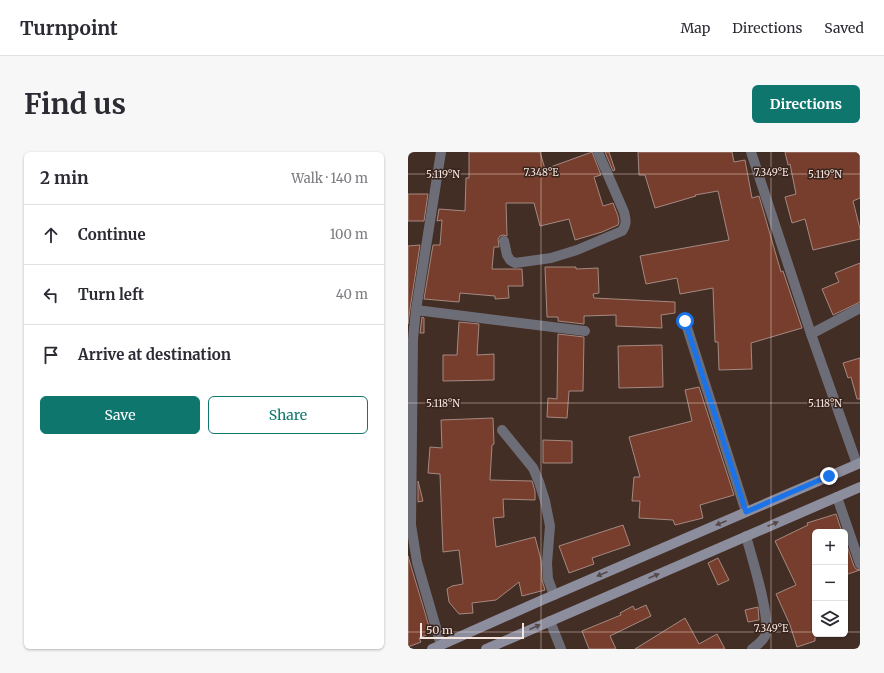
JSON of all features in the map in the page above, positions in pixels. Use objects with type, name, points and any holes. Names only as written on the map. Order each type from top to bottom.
[{"type":"main road","points":[[436,647],[858,464]]},
{"type":"main road","points":[[486,649],[860,487]]},
{"type":"street","points":[[436,647],[417,562],[411,525],[410,340],[441,152]]},
{"type":"street","points":[[504,241],[507,255],[510,260],[515,263],[551,258],[577,250],[622,231],[626,226],[624,212],[598,152]]},
{"type":"street","points":[[751,152],[811,334],[858,464]]},
{"type":"street","points":[[811,334],[860,308]]},
{"type":"street","points":[[416,310],[585,331]]},
{"type":"street","points":[[685,321],[746,512]]},
{"type":"street","points":[[502,430],[533,468],[545,501],[550,526],[547,563],[548,579],[554,595]]},
{"type":"street","points":[[837,497],[860,564]]},
{"type":"street","points":[[746,536],[764,604],[766,627],[766,634],[761,642],[752,649]]},
{"type":"street","points":[[550,620],[561,649]]},
{"type":"building","points":[[469,152],[540,152],[545,169],[592,152],[601,175],[594,177],[603,206],[613,203],[618,216],[618,225],[602,232],[575,240],[569,219],[540,226],[534,203],[506,203],[507,236],[500,236],[498,239],[499,247],[494,247],[492,269],[522,269],[523,286],[508,286],[509,298],[495,299],[495,296],[460,293],[459,302],[424,299],[433,245],[440,245],[442,220],[437,221],[439,209],[465,211],[466,178],[469,178]]},
{"type":"building","points":[[605,152],[609,152],[615,170],[613,171]]},
{"type":"building","points":[[638,152],[732,152],[734,162],[745,160],[752,198],[759,196],[781,272],[783,271],[802,328],[751,343],[752,369],[719,370],[718,342],[715,342],[713,288],[680,294],[677,278],[646,284],[640,256],[729,240],[718,191],[695,195],[696,196],[655,208],[645,175],[639,175]]},
{"type":"building","points":[[785,152],[860,152],[860,198],[853,201],[860,229],[860,239],[813,250],[805,219],[792,223],[785,197],[796,194],[790,164],[788,165]]},
{"type":"building","points":[[408,194],[428,194],[424,221],[408,221]]},
{"type":"building","points":[[420,245],[410,309],[408,324],[408,246]]},
{"type":"building","points":[[860,263],[860,302],[833,315],[822,289],[839,282],[835,273]]},
{"type":"building","points":[[545,267],[576,267],[576,269],[598,268],[599,293],[593,294],[594,298],[675,302],[675,313],[661,315],[662,328],[616,326],[616,315],[584,316],[584,324],[558,321],[558,317],[547,317]]},
{"type":"building","points":[[422,317],[424,318],[424,333],[420,333]]},
{"type":"building","points":[[459,322],[479,324],[477,355],[494,354],[494,380],[443,381],[443,355],[457,355]]},
{"type":"building","points":[[558,334],[584,337],[583,391],[569,391],[567,418],[547,417],[548,398],[557,399]]},
{"type":"building","points":[[662,345],[663,387],[619,388],[618,346]]},
{"type":"building","points":[[860,358],[860,399],[857,399],[851,377],[848,378],[843,363]]},
{"type":"building","points":[[699,387],[734,495],[700,505],[703,518],[675,525],[673,520],[639,518],[640,501],[632,501],[634,477],[640,477],[629,437],[692,421],[685,390]]},
{"type":"building","points":[[493,418],[494,444],[492,445],[490,480],[532,481],[535,491],[535,500],[503,499],[504,517],[493,518],[496,547],[535,537],[541,560],[542,580],[545,590],[522,596],[519,582],[496,600],[472,603],[473,613],[459,614],[449,602],[447,589],[452,586],[463,584],[459,550],[443,552],[440,474],[428,473],[430,447],[442,448],[441,420]]},
{"type":"building","points":[[543,440],[572,441],[572,463],[543,463]]},
{"type":"building","points":[[418,481],[423,501],[418,502]]},
{"type":"building","points":[[836,514],[841,529],[812,529],[812,637],[815,637],[815,641],[797,647],[790,625],[776,594],[796,585],[775,541],[808,525],[807,523]]},
{"type":"building","points":[[623,525],[630,545],[592,558],[594,564],[569,573],[559,546]]},
{"type":"building","points":[[848,549],[854,566],[856,569],[860,570],[848,574]]},
{"type":"building","points":[[408,556],[431,633],[419,638],[421,642],[408,647]]},
{"type":"building","points":[[718,558],[729,580],[718,585],[708,563]]},
{"type":"building","points":[[646,605],[651,616],[610,636],[616,649],[589,649],[582,631],[621,615],[620,613],[633,606],[635,610]]},
{"type":"building","points":[[758,607],[759,620],[748,622],[745,610]]},
{"type":"building","points":[[685,618],[699,644],[717,634],[725,649],[635,649]]},
{"type":"route","points":[[685,321],[746,512],[829,476]]}]
